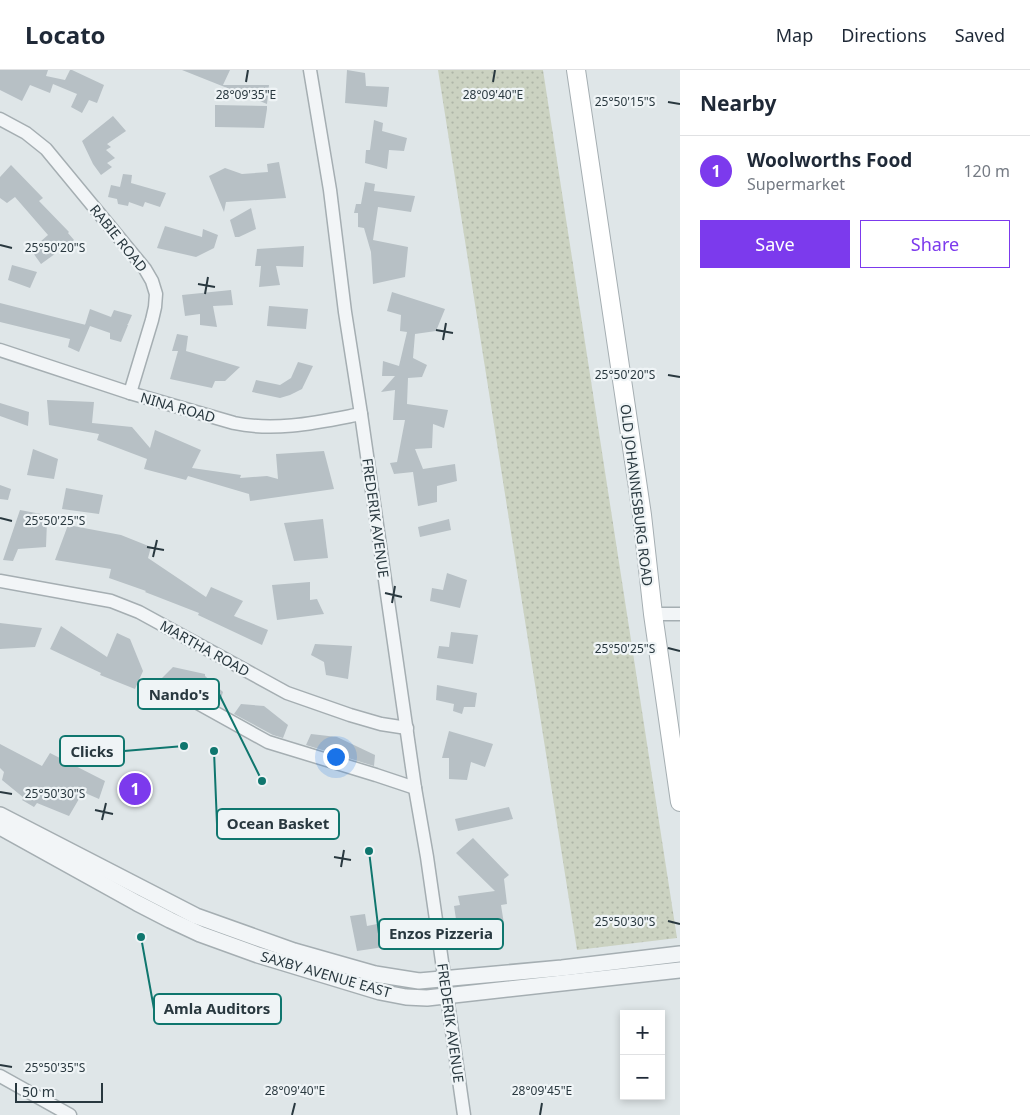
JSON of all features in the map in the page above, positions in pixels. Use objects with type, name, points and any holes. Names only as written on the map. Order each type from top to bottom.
[{"type":"main road","name":"OLD JOHANNESBURG ROAD","points":[[576,70],[642,515],[653,614],[680,802]]},
{"type":"street","name":"FREDERIK AVENUE","points":[[310,70],[330,190],[345,312],[464,1115]]},
{"type":"street","name":"RABIE ROAD","points":[[0,118],[26,133],[46,149],[145,269],[152,281],[156,294],[155,307],[130,392]]},
{"type":"street","name":"NINA ROAD","points":[[0,350],[130,392],[245,426],[272,427],[306,424],[361,414]]},
{"type":"street","name":"MARTHA ROAD","points":[[0,581],[111,601],[123,605],[287,693],[350,715],[381,724],[407,728]]},
{"type":"street","points":[[653,614],[680,614]]},
{"type":"street","points":[[167,686],[268,742],[415,788]]},
{"type":"street","name":"SAXBY AVENUE EAST","points":[[0,815],[188,912],[294,951],[375,974],[419,981],[444,980],[680,954]]},
{"type":"street","name":"SAXBY AVENUE EAST","points":[[0,827],[154,912],[200,934],[380,992],[406,997],[427,998],[680,970]]},
{"type":"street","points":[[0,1076],[70,1115]]},
{"type":"green space","points":[[438,70],[543,70],[677,938],[577,950]]},
{"type":"building","points":[[0,70],[48,70],[46,76],[65,80],[70,70],[72,70],[104,85],[97,103],[89,100],[82,113],[71,107],[77,94],[53,84],[50,93],[30,85],[22,101],[0,90]]},
{"type":"building","points":[[182,70],[230,70],[223,85],[269,85],[267,104]]},
{"type":"building","points":[[347,70],[365,73],[366,86],[389,87],[387,107],[345,103]]},
{"type":"building","points":[[215,105],[267,106],[264,128],[215,127]]},
{"type":"building","points":[[113,116],[126,131],[107,144],[111,147],[106,150],[115,158],[107,163],[112,167],[101,175],[93,164],[82,141]]},
{"type":"building","points":[[374,120],[383,123],[382,131],[407,138],[404,151],[389,150],[387,169],[365,163],[366,150],[370,150]]},
{"type":"building","points":[[279,162],[286,198],[226,202],[224,212],[209,176],[225,168],[242,174],[268,172],[267,164]]},
{"type":"building","points":[[11,165],[43,198],[39,201],[69,232],[74,240],[41,264],[31,250],[48,235],[15,197],[7,203],[0,198],[0,177]]},
{"type":"building","points":[[123,174],[132,175],[131,183],[166,193],[160,207],[145,202],[143,207],[129,202],[128,206],[118,204],[117,199],[108,197],[111,185],[120,187]]},
{"type":"building","points":[[365,182],[375,184],[374,191],[415,196],[411,212],[378,207],[373,240],[408,247],[405,277],[373,284],[371,252],[364,228],[358,227],[358,213],[354,213],[356,204],[361,204]]},
{"type":"building","points":[[251,208],[256,229],[235,237],[230,220]]},
{"type":"building","points":[[165,226],[202,237],[203,229],[218,235],[214,248],[196,257],[157,248]]},
{"type":"building","points":[[304,246],[303,267],[276,266],[280,285],[259,287],[261,266],[255,266],[257,249]]},
{"type":"building","points":[[12,265],[37,272],[30,288],[8,280]]},
{"type":"building","points":[[231,290],[233,305],[213,306],[217,327],[200,325],[200,314],[185,316],[182,295]]},
{"type":"building","points":[[392,292],[445,309],[436,331],[415,334],[413,358],[427,365],[422,377],[408,378],[407,404],[448,410],[444,428],[433,424],[432,448],[415,449],[423,469],[455,464],[457,481],[437,486],[437,502],[418,506],[413,472],[394,474],[390,463],[397,462],[405,420],[393,420],[395,390],[381,392],[395,376],[382,376],[383,361],[399,366],[407,332],[400,331],[401,315],[387,311]]},
{"type":"building","points":[[0,303],[85,325],[90,309],[111,317],[114,310],[132,315],[121,342],[110,339],[110,333],[90,326],[79,352],[68,347],[70,339],[0,322]]},
{"type":"building","points":[[269,306],[308,309],[306,329],[267,326]]},
{"type":"building","points":[[177,334],[188,336],[186,351],[240,367],[225,381],[215,381],[212,388],[170,379],[178,351],[172,351]]},
{"type":"building","points":[[298,362],[313,366],[302,389],[280,398],[252,392],[256,380],[280,385],[291,378]]},
{"type":"building","points":[[47,400],[94,402],[92,423],[132,427],[150,448],[155,430],[201,450],[192,468],[241,475],[240,478],[267,476],[278,479],[276,454],[324,451],[334,489],[250,501],[249,494],[188,476],[186,480],[144,469],[147,459],[97,440],[99,434],[49,425]]},
{"type":"building","points":[[0,403],[29,412],[28,426],[0,416]]},
{"type":"building","points":[[33,449],[58,459],[54,479],[27,475]]},
{"type":"building","points":[[0,485],[11,489],[8,500],[0,499]]},
{"type":"building","points":[[66,488],[103,495],[99,514],[62,509]]},
{"type":"building","points":[[20,510],[41,514],[40,520],[47,521],[46,547],[18,549],[13,561],[3,560]]},
{"type":"building","points":[[323,519],[328,558],[294,561],[284,523]]},
{"type":"building","points":[[449,519],[451,530],[420,537],[418,527]]},
{"type":"building","points":[[68,525],[121,535],[151,547],[148,558],[206,597],[211,587],[243,601],[234,616],[268,630],[262,645],[198,615],[199,613],[109,578],[111,569],[55,560]]},
{"type":"building","points":[[447,573],[467,580],[460,608],[430,601],[432,588],[443,590]]},
{"type":"building","points":[[310,582],[310,600],[317,599],[324,614],[277,620],[272,585]]},
{"type":"building","points":[[0,623],[42,628],[35,647],[0,649]]},
{"type":"building","points":[[61,626],[107,657],[117,633],[130,639],[143,671],[135,689],[100,675],[101,673],[50,649]]},
{"type":"building","points":[[451,632],[478,635],[473,664],[437,658],[439,646],[449,647]]},
{"type":"building","points":[[315,644],[352,646],[348,679],[326,675],[324,662],[311,655]]},
{"type":"building","points":[[173,667],[205,674],[223,692],[219,705],[171,679],[162,678]]},
{"type":"building","points":[[437,685],[477,693],[475,707],[464,707],[462,714],[453,711],[454,704],[436,700]]},
{"type":"building","points":[[241,704],[264,706],[288,725],[283,738],[273,735],[234,714]]},
{"type":"building","points":[[449,731],[493,744],[485,767],[471,762],[467,780],[449,779],[449,758],[442,758]]},
{"type":"building","points":[[311,734],[337,737],[375,755],[374,766],[306,745]]},
{"type":"building","points":[[0,744],[42,766],[50,753],[105,781],[99,799],[83,792],[69,816],[37,803],[34,807],[22,800],[24,798],[2,780],[4,772],[0,768]]},
{"type":"building","points":[[509,807],[513,819],[458,831],[455,819]]},
{"type":"building","points":[[473,838],[509,875],[504,879],[507,904],[501,905],[504,924],[476,928],[477,937],[459,939],[454,906],[460,905],[458,896],[495,891],[456,853]]},
{"type":"building","points":[[365,914],[367,926],[387,922],[391,946],[357,951],[350,916]]},
{"type":"place","name":"Clicks","points":[[184,746]]},
{"type":"place","name":"Ocean Basket","points":[[214,751]]},
{"type":"place","name":"Nando's","points":[[262,781]]},
{"type":"place","name":"Woolworths Food","points":[[135,789]]},
{"type":"place","name":"Enzos Pizzeria","points":[[369,851]]},
{"type":"place","name":"Amla Auditors","points":[[141,937]]}]
